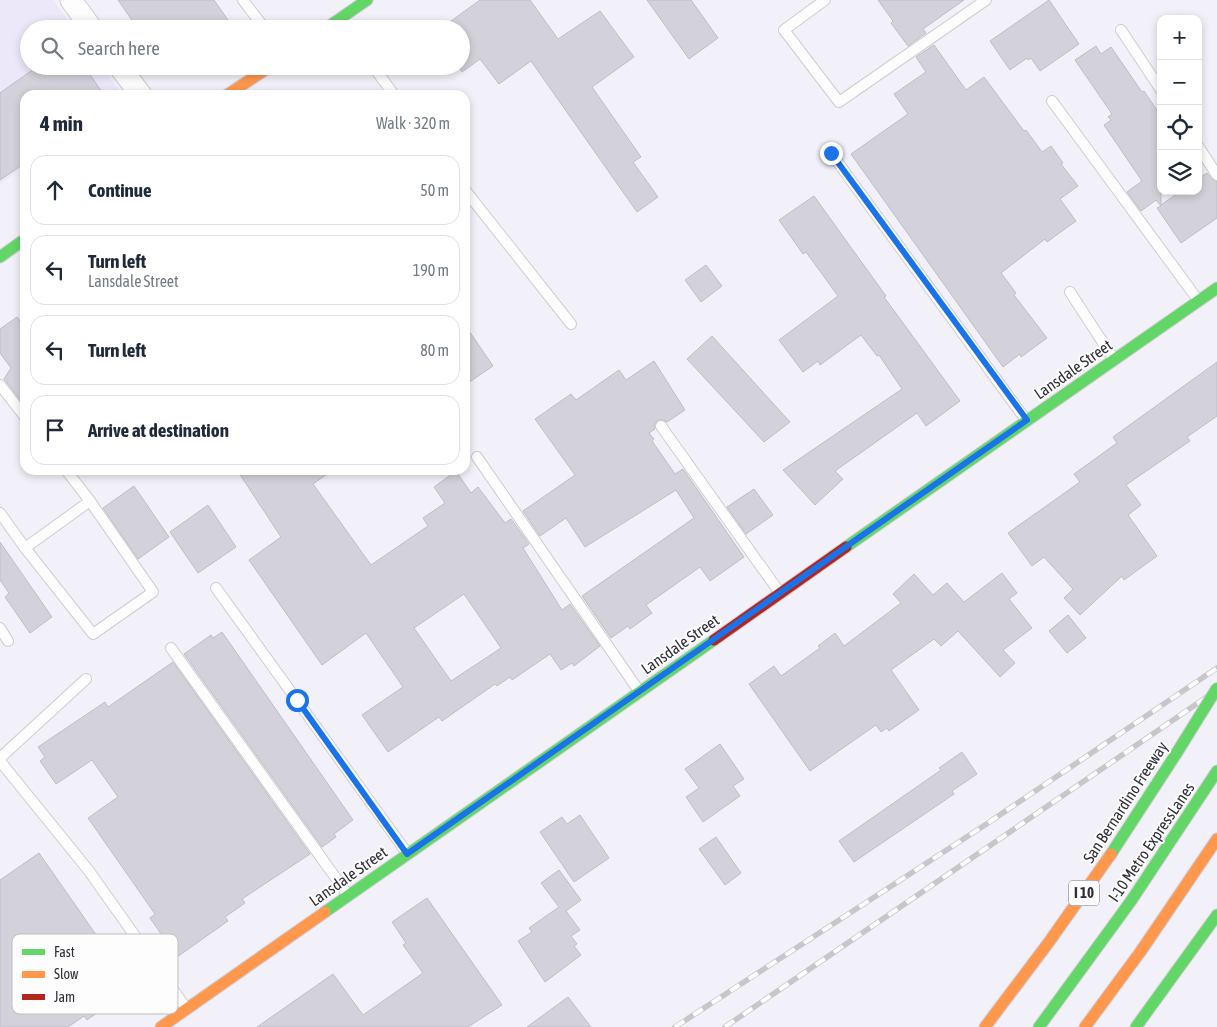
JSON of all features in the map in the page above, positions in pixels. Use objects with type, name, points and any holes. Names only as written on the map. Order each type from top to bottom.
[{"type":"main road","points":[[339,19],[367,0]]},
{"type":"main road","points":[[235,90],[258,75]]},
{"type":"main road","points":[[0,257],[20,243]]},
{"type":"main road","name":"Lansdale Street","points":[[161,1027],[1217,288]]},
{"type":"main road","name":"San Bernardino Freeway","points":[[985,1027],[1049,942],[1122,837],[1217,688]]},
{"type":"main road","name":"I-10 Metro ExpressLanes","points":[[1039,1027],[1090,961],[1217,771]]},
{"type":"main road","points":[[1085,1027],[1141,951],[1217,838]]},
{"type":"main road","points":[[1136,1027],[1217,914]]},
{"type":"street","points":[[71,0],[85,20]]},
{"type":"street","points":[[127,75],[137,90]]},
{"type":"lane","points":[[243,0],[258,20]]},
{"type":"lane","points":[[825,0],[784,30],[840,102],[986,0]]},
{"type":"lane","points":[[1121,30],[1157,84]]},
{"type":"lane","points":[[380,75],[390,90]]},
{"type":"lane","points":[[1052,101],[1198,300]]},
{"type":"lane","points":[[1201,150],[1217,175]]},
{"type":"lane","points":[[831,153],[1027,420]]},
{"type":"lane","points":[[470,196],[571,324]]},
{"type":"lane","points":[[1070,292],[1114,360]]},
{"type":"lane","points":[[0,385],[20,411]]},
{"type":"lane","points":[[661,426],[780,593]]},
{"type":"lane","points":[[476,457],[640,692]]},
{"type":"lane","points":[[0,513],[92,634],[153,592],[70,475]]},
{"type":"lane","points":[[25,548],[90,501]]},
{"type":"lane","points":[[216,588],[407,854]]},
{"type":"lane","points":[[0,628],[8,641]]},
{"type":"lane","points":[[171,648],[349,896]]},
{"type":"lane","points":[[86,680],[0,759],[89,871],[134,934]]},
{"type":"lane","points":[[178,996],[187,1009]]},
{"type":"shaded area","points":[[0,0],[53,0],[67,20],[20,20],[20,75],[108,75],[118,90],[20,90],[20,170],[0,184]]},
{"type":"building","points":[[118,0],[214,0],[228,20],[132,20]]},
{"type":"building","points":[[480,0],[530,0],[558,39],[600,11],[634,57],[592,87],[641,157],[633,162],[658,197],[637,212],[531,61],[499,84],[480,59],[470,66],[470,20],[452,20]]},
{"type":"building","points":[[647,0],[691,0],[718,38],[689,59]]},
{"type":"building","points":[[878,0],[964,0],[923,29],[926,33],[908,46],[891,23],[893,21]]},
{"type":"building","points":[[1049,0],[1079,44],[1040,71],[1031,58],[1028,60],[1027,58],[1010,70],[990,41]]},
{"type":"building","points":[[934,45],[966,90],[984,77],[1042,152],[1051,146],[1063,163],[1061,164],[1078,186],[1060,199],[1076,221],[1047,242],[1045,239],[1001,273],[1016,293],[1014,295],[1047,338],[1021,357],[1020,354],[1003,367],[851,154],[908,114],[894,94],[926,72],[916,57]]},
{"type":"building","points":[[1096,46],[1101,54],[1111,47],[1157,110],[1157,195],[1161,195],[1161,205],[1175,195],[1202,195],[1202,176],[1207,173],[1217,182],[1217,218],[1181,243],[1157,208],[1161,206],[1156,200],[1141,211],[1127,192],[1142,181],[1104,125],[1111,120],[1108,117],[1112,114],[1075,60]]},
{"type":"building","points":[[25,75],[90,75],[101,90],[20,90],[20,166],[0,180],[0,93]]},
{"type":"building","points":[[814,196],[886,296],[884,297],[960,401],[926,426],[917,413],[835,471],[843,479],[815,505],[783,470],[902,389],[879,355],[877,356],[861,335],[820,365],[818,361],[803,372],[779,340],[838,296],[806,252],[803,254],[779,220]]},
{"type":"building","points":[[706,265],[722,286],[701,302],[685,280]]},
{"type":"building","points":[[17,317],[20,321],[20,400],[4,379],[11,368],[0,353],[0,329]]},
{"type":"building","points":[[470,332],[493,366],[470,382]]},
{"type":"building","points":[[712,336],[790,422],[764,442],[687,359]]},
{"type":"building","points":[[654,361],[685,410],[667,422],[661,419],[657,421],[655,429],[649,433],[654,439],[652,441],[675,474],[683,469],[744,557],[710,581],[700,567],[646,605],[652,613],[630,629],[628,626],[611,638],[582,596],[694,518],[676,490],[585,547],[566,518],[540,536],[523,511],[575,475],[535,419],[571,394],[576,400],[619,370],[626,380]]},
{"type":"building","points":[[1217,362],[1217,416],[1187,437],[1190,441],[1126,485],[1141,505],[1128,515],[1157,556],[1124,580],[1122,576],[1080,615],[1064,598],[1073,589],[1044,557],[1032,566],[1008,533],[1080,482],[1074,474],[1117,443],[1113,437]]},
{"type":"building","points":[[240,475],[326,475],[313,484],[371,565],[428,526],[423,518],[445,503],[434,487],[450,475],[459,475],[471,493],[478,487],[505,523],[511,519],[529,544],[523,548],[562,610],[570,604],[600,646],[574,666],[572,663],[561,670],[550,654],[512,680],[510,677],[497,686],[495,684],[442,721],[439,717],[388,752],[362,715],[403,687],[366,633],[322,665],[249,560],[281,537]],"holes":[[[464,594],[501,648],[451,681],[414,628]]]},
{"type":"building","points":[[134,486],[169,537],[138,559],[103,508]]},
{"type":"building","points":[[754,489],[773,515],[746,534],[727,507]]},
{"type":"building","points":[[208,505],[236,547],[198,573],[170,532]]},
{"type":"building","points":[[0,542],[52,617],[30,633],[5,597],[9,593],[0,580]]},
{"type":"building","points":[[1002,573],[1017,593],[1009,599],[1032,628],[1003,650],[1015,663],[1000,677],[958,631],[941,646],[934,639],[891,670],[919,710],[889,731],[887,728],[881,732],[876,725],[810,771],[749,684],[774,666],[781,676],[820,648],[818,646],[835,633],[844,646],[901,603],[893,594],[914,574],[933,595],[947,583],[964,602]]},
{"type":"building","points":[[1068,615],[1086,638],[1067,653],[1049,631]]},
{"type":"building","points":[[222,632],[353,820],[334,834],[336,837],[322,847],[184,654],[211,635],[213,638]]},
{"type":"building","points":[[173,662],[310,854],[242,899],[245,903],[225,917],[228,921],[178,956],[178,934],[161,934],[150,918],[155,914],[88,818],[118,797],[92,760],[56,784],[40,761],[45,757],[38,747],[105,702],[108,707]]},
{"type":"building","points":[[720,744],[744,779],[733,786],[740,796],[703,822],[686,797],[699,788],[685,769]]},
{"type":"building","points":[[962,752],[977,774],[952,791],[954,794],[854,862],[839,841],[941,770],[939,768]]},
{"type":"building","points":[[580,815],[609,858],[574,882],[540,832],[562,817],[567,824]]},
{"type":"building","points":[[716,837],[741,873],[725,885],[699,849]]},
{"type":"building","points":[[39,853],[96,934],[12,934],[12,1014],[96,1014],[87,1020],[84,1016],[68,1027],[0,1027],[0,880]]},
{"type":"building","points":[[559,870],[581,900],[566,911],[580,930],[571,936],[577,944],[574,946],[581,955],[545,982],[518,941],[532,932],[529,928],[559,907],[541,883]]},
{"type":"building","points":[[427,898],[502,1005],[468,1027],[257,1027],[333,974],[363,1015],[423,973],[403,945],[406,943],[392,922]]},
{"type":"building","points":[[568,997],[591,1027],[527,1027]]},
{"type":"railway","points":[[675,1027],[985,825],[1217,668]]},
{"type":"railway","points":[[725,1027],[1217,690]]},
{"type":"traffic: fast","points":[[338,20],[367,0]]},
{"type":"traffic: fast","points":[[0,257],[20,243]]},
{"type":"traffic: fast","points":[[846,547],[1217,288]]},
{"type":"traffic: fast","points":[[325,912],[714,640]]},
{"type":"traffic: fast","points":[[1176,754],[1217,688]]},
{"type":"traffic: fast","points":[[1111,854],[1176,754]]},
{"type":"traffic: fast","points":[[1039,1027],[1131,901],[1217,771]]},
{"type":"traffic: fast","points":[[1136,1027],[1217,915]]},
{"type":"traffic: slow","points":[[235,90],[257,75]]},
{"type":"traffic: slow","points":[[1085,1027],[1141,951],[1217,839]]},
{"type":"traffic: slow","points":[[985,1027],[1049,942],[1111,854]]},
{"type":"traffic: slow","points":[[161,1027],[325,912]]},
{"type":"traffic: jam","points":[[714,640],[846,547]]},
{"type":"route","points":[[297,700],[407,854],[1027,420],[831,153]]}]
